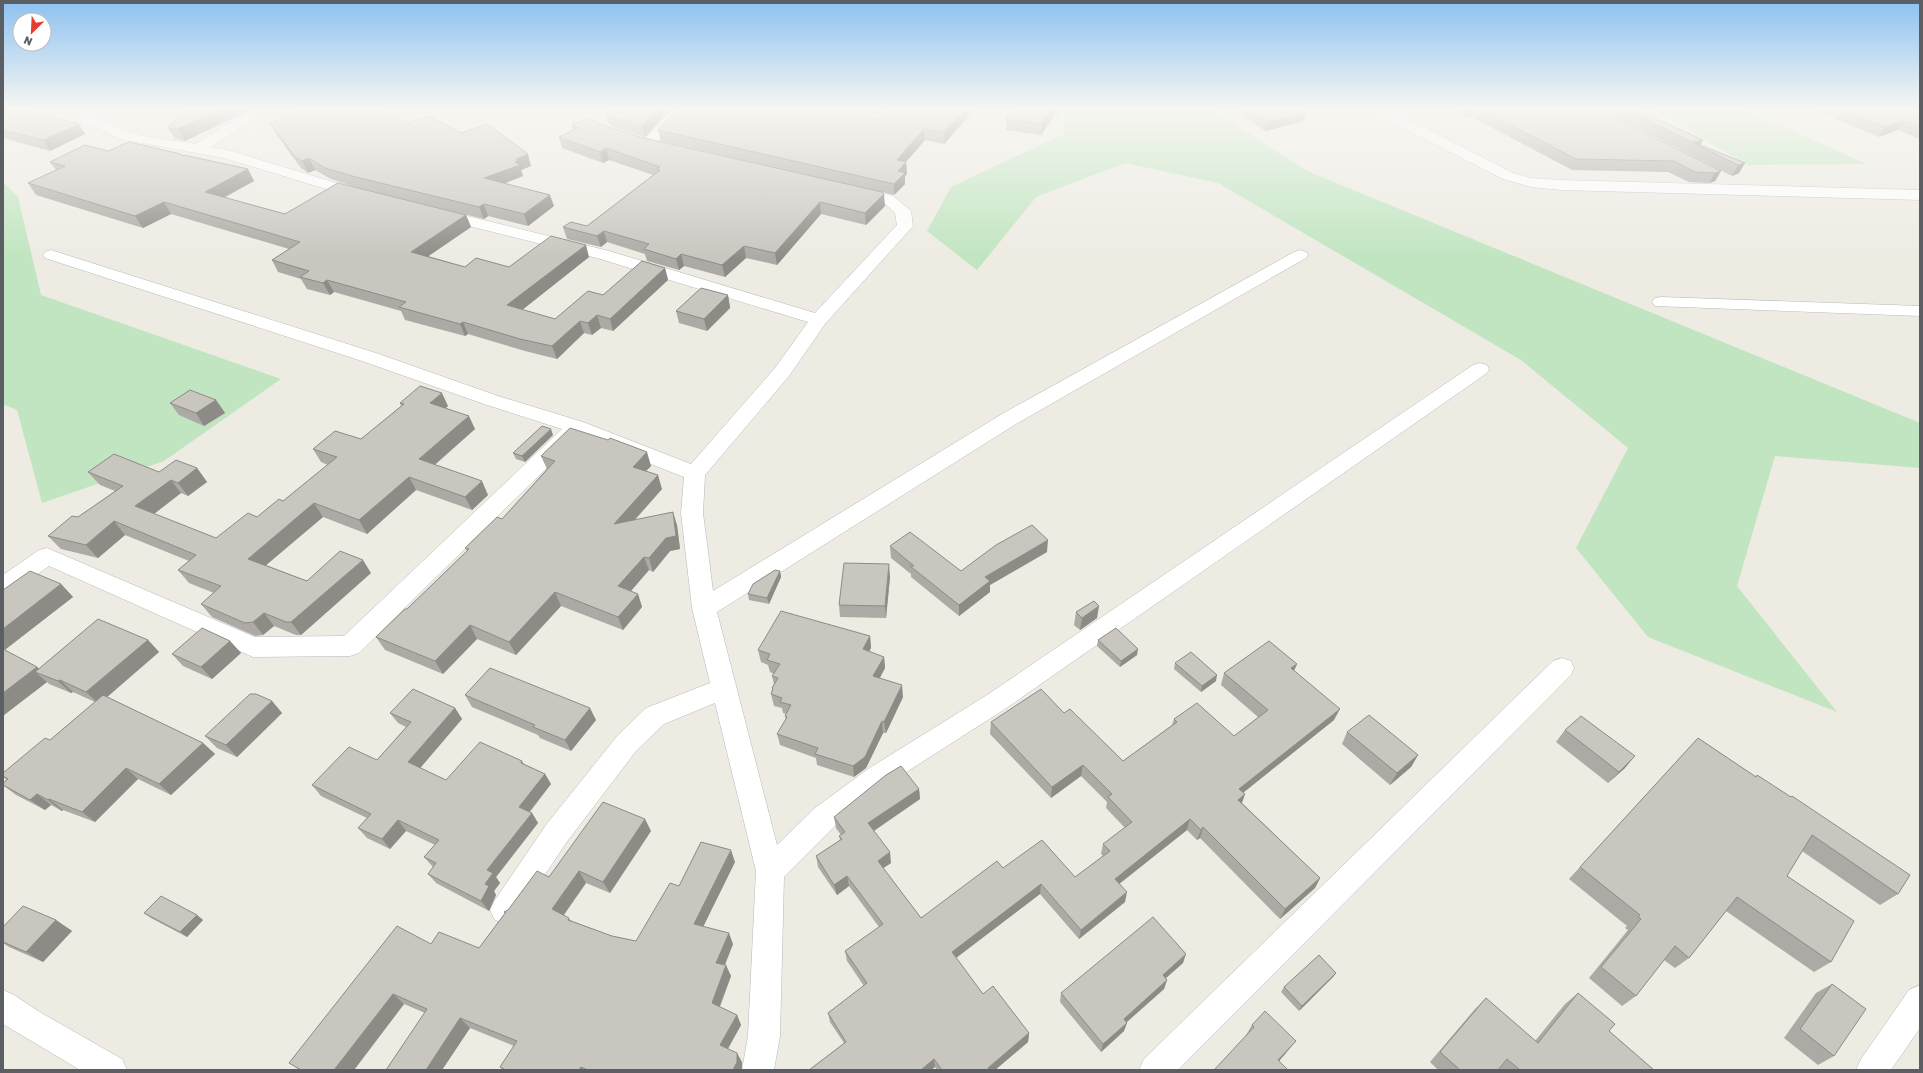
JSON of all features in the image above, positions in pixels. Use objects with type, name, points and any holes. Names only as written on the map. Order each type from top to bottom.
[{"type":"street","points":[[240,158],[379,199]]},
{"type":"street","points":[[1473,158],[1508,176],[1531,182],[1561,185],[1920,195]]},
{"type":"street","points":[[1720,176],[1748,190]]},
{"type":"street","points":[[758,1070],[764,1036],[770,870],[704,608],[692,513],[695,473],[782,372],[819,320],[905,226],[903,211],[888,199],[842,189]]},
{"type":"street","points":[[425,210],[603,254],[819,320]]},
{"type":"street","points":[[51,255],[369,357],[491,400],[576,427],[695,473]]},
{"type":"street","points":[[704,608],[1009,419],[1300,255]]},
{"type":"street","points":[[1661,302],[1920,311]]},
{"type":"street","points":[[770,870],[825,818],[877,777],[996,702],[1480,369]]},
{"type":"street","points":[[3,587],[48,556],[254,647],[350,646],[576,427]]},
{"type":"street","points":[[1155,1070],[1562,668]]},
{"type":"street","points":[[505,910],[556,834],[627,743],[654,716],[724,688]]},
{"type":"street","points":[[1872,1070],[1920,1001]]},
{"type":"street","points":[[3,1006],[27,1022],[111,1070]]},
{"type":"green space","points":[[1013,158],[1287,158],[1307,171],[1920,423],[1920,468],[1775,456],[1737,586],[1837,712],[1648,637],[1576,548],[1628,448],[1521,360],[1218,183],[1125,163],[1036,197],[977,270],[927,231],[951,187]]},
{"type":"green space","points":[[1736,158],[1853,158],[1867,164],[1748,165]]},
{"type":"green space","points":[[3,182],[18,197],[41,295],[281,379],[164,461],[42,503],[17,410],[3,404]]},
{"type":"building","points":[[58,158],[198,158],[248,169],[205,192],[285,214],[338,183],[466,215],[411,252],[465,267],[476,258],[509,267],[551,236],[586,245],[507,305],[555,319],[588,291],[603,295],[642,261],[665,268],[610,319],[597,315],[588,323],[580,321],[552,346],[520,339],[463,322],[460,324],[399,307],[406,302],[327,280],[323,283],[300,277],[309,271],[272,260],[300,242],[164,202],[135,216],[28,183],[65,166],[50,162]]},
{"type":"building","points":[[297,158],[309,158],[302,161]]},
{"type":"building","points":[[309,158],[518,158],[516,159],[518,161],[515,162],[520,165],[484,178],[550,195],[524,214],[484,204],[479,207],[325,168]]},
{"type":"building","points":[[635,158],[733,158],[882,192],[884,194],[865,213],[820,202],[775,253],[744,246],[722,265],[681,254],[676,259],[644,249],[649,244],[604,231],[597,236],[563,227],[571,222],[587,226],[660,170],[657,169],[660,167]]},
{"type":"building","points":[[781,158],[899,158],[897,160],[906,162],[898,171],[905,173],[894,184]]},
{"type":"building","points":[[1574,158],[1695,158],[1721,171],[1715,173],[1695,172],[1674,161]]},
{"type":"building","points":[[1724,158],[1733,158],[1745,163],[1738,165]]},
{"type":"building","points":[[701,288],[728,295],[704,319],[676,311]]},
{"type":"building","points":[[420,386],[442,393],[430,403],[469,416],[419,459],[482,481],[465,497],[409,477],[359,520],[314,503],[248,559],[307,581],[340,551],[363,560],[291,622],[286,622],[264,613],[253,622],[245,623],[201,604],[221,586],[178,570],[196,555],[114,521],[86,545],[48,536],[72,516],[78,517],[123,486],[88,472],[114,454],[159,472],[176,460],[197,468],[178,483],[171,480],[135,506],[216,538],[248,513],[257,517],[279,499],[283,501],[337,457],[313,449],[335,431],[361,439],[404,404],[400,403]]},
{"type":"building","points":[[190,390],[216,400],[196,413],[170,403]]},
{"type":"building","points":[[542,426],[551,429],[522,456],[513,453]]},
{"type":"building","points":[[570,428],[608,440],[610,438],[647,452],[633,467],[658,475],[614,524],[673,512],[676,536],[666,538],[649,558],[644,557],[618,586],[638,594],[618,617],[555,592],[509,642],[470,625],[435,661],[376,637],[469,549],[465,548],[497,517],[502,519],[555,461],[541,456]]},
{"type":"building","points":[[1032,525],[1048,540],[985,577],[990,581],[959,605],[910,566],[914,566],[890,546],[910,532],[961,571],[996,545]]},
{"type":"building","points":[[844,563],[889,564],[885,606],[839,605]]},
{"type":"building","points":[[775,570],[780,571],[767,598],[748,594],[753,584]]},
{"type":"building","points":[[30,571],[61,584],[3,629],[3,590]]},
{"type":"building","points":[[1094,601],[1099,606],[1082,618],[1076,612]]},
{"type":"building","points":[[781,611],[870,636],[863,649],[884,657],[873,676],[902,685],[884,722],[882,721],[865,757],[853,766],[815,754],[818,748],[777,734],[787,717],[785,716],[791,705],[780,702],[782,698],[771,694],[772,688],[778,678],[772,676],[780,664],[767,660],[770,654],[758,650]]},
{"type":"building","points":[[98,619],[148,640],[86,692],[60,680],[58,681],[35,672]]},
{"type":"building","points":[[202,628],[230,641],[201,667],[172,654]]},
{"type":"building","points":[[1116,628],[1138,649],[1121,661],[1098,640]]},
{"type":"building","points":[[1269,641],[1297,664],[1291,668],[1340,709],[1239,789],[1245,794],[1238,800],[1320,878],[1285,909],[1203,827],[1201,830],[1190,819],[1115,879],[1127,892],[1081,930],[1041,884],[952,952],[983,994],[993,986],[1029,1033],[988,1068],[989,1070],[942,1070],[934,1059],[921,1070],[809,1070],[846,1042],[828,1013],[867,983],[845,951],[883,924],[847,876],[834,885],[816,856],[842,839],[839,836],[845,832],[834,817],[886,775],[901,766],[919,789],[868,823],[890,852],[878,861],[921,918],[997,861],[1003,868],[1042,840],[1075,877],[1110,851],[1103,844],[1132,822],[1108,797],[1112,794],[1083,765],[1052,787],[991,722],[1041,689],[1064,713],[1070,709],[1123,761],[1177,722],[1174,719],[1197,703],[1234,736],[1268,710],[1224,673]]},
{"type":"building","points":[[3,649],[37,667],[3,693]]},
{"type":"building","points":[[1191,652],[1217,675],[1202,686],[1175,663]]},
{"type":"building","points":[[490,668],[590,708],[565,740],[533,727],[535,725],[465,695]]},
{"type":"building","points":[[413,689],[455,708],[408,762],[446,780],[480,742],[522,761],[521,763],[545,774],[519,807],[532,813],[487,870],[493,873],[485,884],[489,886],[481,901],[428,874],[436,863],[424,857],[439,840],[398,820],[382,839],[358,828],[371,814],[312,785],[349,747],[377,760],[411,722],[390,713]]},
{"type":"building","points":[[250,694],[256,694],[272,701],[226,745],[205,736]]},
{"type":"building","points":[[103,695],[203,743],[159,784],[126,768],[82,812],[49,799],[48,800],[37,794],[30,800],[3,785],[3,783],[8,779],[3,776],[3,773],[45,738],[50,740]]},
{"type":"building","points":[[1369,715],[1418,755],[1397,773],[1347,732]]},
{"type":"building","points":[[1581,716],[1635,756],[1619,772],[1565,730]]},
{"type":"building","points":[[1698,738],[1756,777],[1757,775],[1791,797],[1792,796],[1910,875],[1898,894],[1812,835],[1787,876],[1854,921],[1831,962],[1737,897],[1689,958],[1675,946],[1636,996],[1601,967],[1641,919],[1638,917],[1640,915],[1580,867]]},
{"type":"building","points":[[603,802],[645,819],[603,882],[579,871],[552,909],[569,918],[568,920],[612,936],[636,941],[670,883],[679,886],[701,842],[731,850],[694,924],[729,933],[716,963],[726,965],[712,1003],[737,1015],[720,1045],[737,1053],[737,1062],[733,1070],[588,1070],[581,1067],[579,1070],[506,1070],[500,1067],[517,1041],[460,1018],[426,1070],[386,1070],[427,1009],[393,994],[334,1070],[301,1070],[289,1063],[397,926],[431,944],[439,932],[479,948],[506,912],[504,912],[508,910],[537,871],[549,877]]},
{"type":"building","points":[[161,896],[197,915],[180,932],[144,913]]},
{"type":"building","points":[[23,906],[56,920],[26,952],[3,942],[3,927]]},
{"type":"building","points":[[1153,917],[1186,954],[1163,975],[1167,980],[1124,1019],[1127,1023],[1103,1044],[1061,993]]},
{"type":"building","points":[[1319,955],[1336,973],[1302,1006],[1284,987]]},
{"type":"building","points":[[1832,984],[1866,1009],[1834,1056],[1800,1029]]},
{"type":"building","points":[[1578,993],[1615,1024],[1609,1031],[1654,1070],[1520,1070],[1507,1059],[1498,1070],[1458,1070],[1459,1069],[1440,1052],[1486,998],[1538,1043]]},
{"type":"building","points":[[1265,1011],[1296,1041],[1278,1060],[1288,1070],[1214,1070],[1254,1027],[1252,1025]]}]
